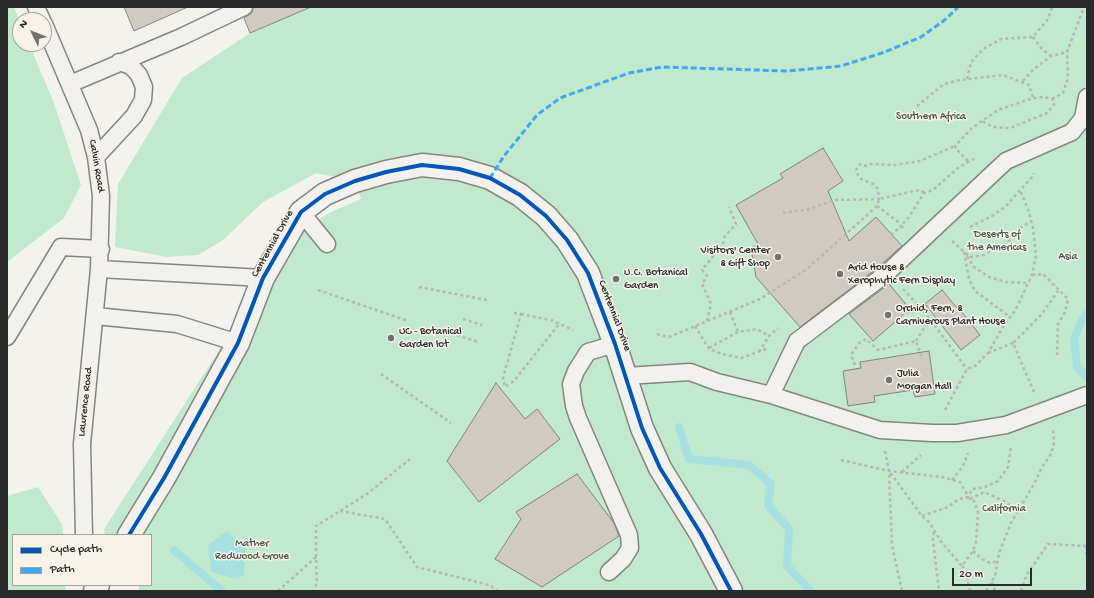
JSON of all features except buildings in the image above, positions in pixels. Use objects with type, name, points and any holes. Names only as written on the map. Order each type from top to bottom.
[{"type":"street","name":"Centennial Drive","points":[[130,534],[164,478],[238,343],[263,278],[301,212],[324,194],[386,172],[422,165],[459,168],[490,178],[520,195],[546,216],[567,240],[588,273],[615,344],[642,428],[660,468],[701,534],[731,591]]},
{"type":"lane","points":[[70,84],[181,37],[244,7]]},
{"type":"lane","name":"Calvin Road","points":[[52,42],[89,130],[96,156],[101,196],[99,269]]},
{"type":"lane","points":[[96,156],[134,116],[143,100],[144,87],[139,75],[131,66],[119,62]]},
{"type":"lane","points":[[770,395],[797,341],[887,273],[1006,161],[1072,132],[1083,118],[1087,97]]},
{"type":"lane","points":[[301,212],[327,244]]},
{"type":"lane","points":[[7,337],[61,247],[100,249]]},
{"type":"lane","points":[[99,269],[263,278]]},
{"type":"lane","name":"Lawrence Road","points":[[84,534],[82,444],[99,269]]},
{"type":"lane","points":[[95,316],[177,324],[238,343]]},
{"type":"lane","points":[[610,572],[623,559],[630,548],[629,535],[578,418],[574,406],[571,384],[576,371],[588,352],[615,344]]},
{"type":"lane","points":[[626,376],[690,372],[717,382],[770,395],[880,430],[932,433],[964,432],[1006,425],[1087,395]]},
{"type":"path","points":[[967,79],[971,62],[983,49],[1000,39],[1033,37],[1048,19],[1052,7]]},
{"type":"path","points":[[657,334],[669,337],[760,300],[807,269],[877,206],[879,199],[878,189],[873,184],[861,179],[858,175],[856,170],[860,164],[864,166],[871,164],[895,165],[920,161],[955,146],[982,121],[998,110],[1033,98],[1043,97],[1052,99],[1063,92],[1068,78],[1067,52],[1084,7]]},
{"type":"path","points":[[1033,37],[1041,48],[1051,56]]},
{"type":"path","points":[[1023,81],[1033,70],[1051,56],[1067,52]]},
{"type":"path","points":[[917,106],[944,84],[967,79],[1003,75],[1023,81],[1029,85],[1033,98]]},
{"type":"path","points":[[982,121],[993,127],[1010,128],[1047,113],[1055,103],[1052,99]]},
{"type":"path","points":[[955,146],[968,161]]},
{"type":"path","points":[[783,213],[806,210],[835,200],[879,199],[922,190],[924,193]]},
{"type":"path","points":[[988,353],[1029,283],[1036,256],[1029,212],[1020,190]]},
{"type":"path","points":[[877,206],[897,221],[901,226],[891,234]]},
{"type":"path","points":[[707,322],[711,304],[702,284],[707,276],[702,270],[723,244],[725,236],[736,224],[729,207]]},
{"type":"path","points":[[948,238],[970,258],[984,255],[992,249],[1008,243],[1021,227],[1031,222]]},
{"type":"path","points":[[964,252],[974,267],[989,277],[1006,282],[1029,283]]},
{"type":"path","points":[[964,252],[969,279],[975,291],[1010,316]]},
{"type":"path","points":[[887,273],[930,320],[968,369],[974,366],[988,353],[1012,343],[1041,315],[1058,291]]},
{"type":"path","points":[[1032,275],[1043,274],[1058,291],[1068,299],[1065,312],[1058,324],[1057,355]]},
{"type":"path","points":[[419,287],[487,300]]},
{"type":"path","points":[[318,290],[408,321]]},
{"type":"path","points":[[907,311],[910,314],[918,307]]},
{"type":"path","points":[[730,312],[738,332]]},
{"type":"path","points":[[514,313],[551,320],[573,330]]},
{"type":"path","points":[[522,314],[503,378],[505,387],[514,381],[559,324]]},
{"type":"path","points":[[463,320],[482,325]]},
{"type":"path","points":[[855,365],[851,355],[859,343],[866,339],[878,350],[916,341],[930,320]]},
{"type":"path","points":[[695,326],[709,349],[722,354],[741,358],[759,353],[779,343],[797,341]]},
{"type":"path","points":[[759,353],[769,336],[780,326]]},
{"type":"path","points":[[709,349],[738,332],[757,329],[769,336]]},
{"type":"path","points":[[457,335],[478,342]]},
{"type":"path","points":[[916,341],[921,356]]},
{"type":"path","points":[[1012,343],[1025,374]]},
{"type":"path","points":[[381,374],[451,423]]},
{"type":"path","points":[[969,498],[972,489],[984,487],[998,481],[1008,468],[1011,442],[1006,425]]},
{"type":"path","points":[[880,430],[889,471],[892,545],[902,591]]},
{"type":"path","points":[[952,480],[963,466],[968,453],[969,441],[964,432]]},
{"type":"path","points":[[986,591],[992,582],[997,561],[1017,511],[1051,454],[1054,443]]},
{"type":"path","points":[[314,591],[316,585],[316,526],[367,494],[410,459]]},
{"type":"path","points":[[841,460],[889,471],[960,482],[969,498],[974,502],[978,512],[976,542],[973,551],[962,566]]},
{"type":"path","points":[[889,471],[942,543],[966,571],[970,591]]},
{"type":"path","points":[[922,516],[948,507],[959,499],[969,498],[984,492],[1004,501],[1017,511]]},
{"type":"path","points":[[340,511],[385,519],[417,567],[489,585],[498,591]]},
{"type":"path","points":[[934,531],[933,540],[940,591]]},
{"type":"path","points":[[1021,591],[1027,574],[1048,544],[1086,546],[1087,560]]},
{"type":"path","points":[[973,551],[982,559],[990,563],[997,561]]},
{"type":"path","points":[[279,591],[316,557]]},
{"type":"path","points":[[992,582],[995,591]]},
{"type":"green space","points":[[7,7],[14,7],[16,12],[12,12],[12,52],[32,52],[54,103],[81,185],[64,218],[7,262]]},
{"type":"green space","points":[[311,7],[1087,7],[1087,591],[139,591],[139,586],[152,586],[152,534],[105,534],[104,529],[294,234],[331,212],[361,199],[355,181],[316,173],[263,202],[222,241],[198,255],[166,257],[115,247],[118,184],[182,78],[250,33]]},
{"type":"green space","points":[[38,487],[62,524],[63,534],[12,534],[12,586],[65,586],[66,591],[7,591],[7,496]]},
{"type":"water","points":[[227,531],[245,548],[244,575],[237,579],[211,572],[208,545]]},
{"type":"waterway","points":[[1087,313],[1082,319],[1074,339],[1077,367],[1087,377]]},
{"type":"waterway","points":[[679,427],[689,459],[749,465],[771,484],[768,505],[789,529],[787,566],[811,591]]},
{"type":"waterway","points":[[174,550],[222,591]]},
{"type":"marked path","points":[[490,178],[504,156],[537,115],[560,98],[629,73],[662,67],[788,71],[841,66],[882,53],[921,37],[946,19],[958,7]]},
{"type":"cycle path","points":[[130,534],[164,478],[238,343],[263,278],[301,212],[325,194],[355,181],[386,172],[422,165],[459,169],[490,178],[520,195],[546,216],[567,240],[588,273],[615,344],[642,428],[660,468],[701,534],[731,591]]},
{"type":"place","name":"Visitors' Center & Gift Shop","points":[[778,257]]},
{"type":"place","name":"Arid House & Xerophytic Fern Display","points":[[840,274]]},
{"type":"place","name":"U.C. Botanical Garden","points":[[616,279]]},
{"type":"place","name":"Orchid, Fern, & Carniverous Plant House","points":[[888,315]]},
{"type":"place","name":"UC - Botanical Garden lot","points":[[391,338]]},
{"type":"place","name":"Julia Morgan Hall","points":[[889,380]]},
{"type":"park label","name":"Southern Africa","points":[[931,117]]},
{"type":"park label","name":"Deserts of the Americas","points":[[997,241]]},
{"type":"park label","name":"Asia","points":[[1068,257]]},
{"type":"park label","name":"California","points":[[1004,509]]},
{"type":"park label","name":"Mather Redwood Grove","points":[[252,550]]}]
